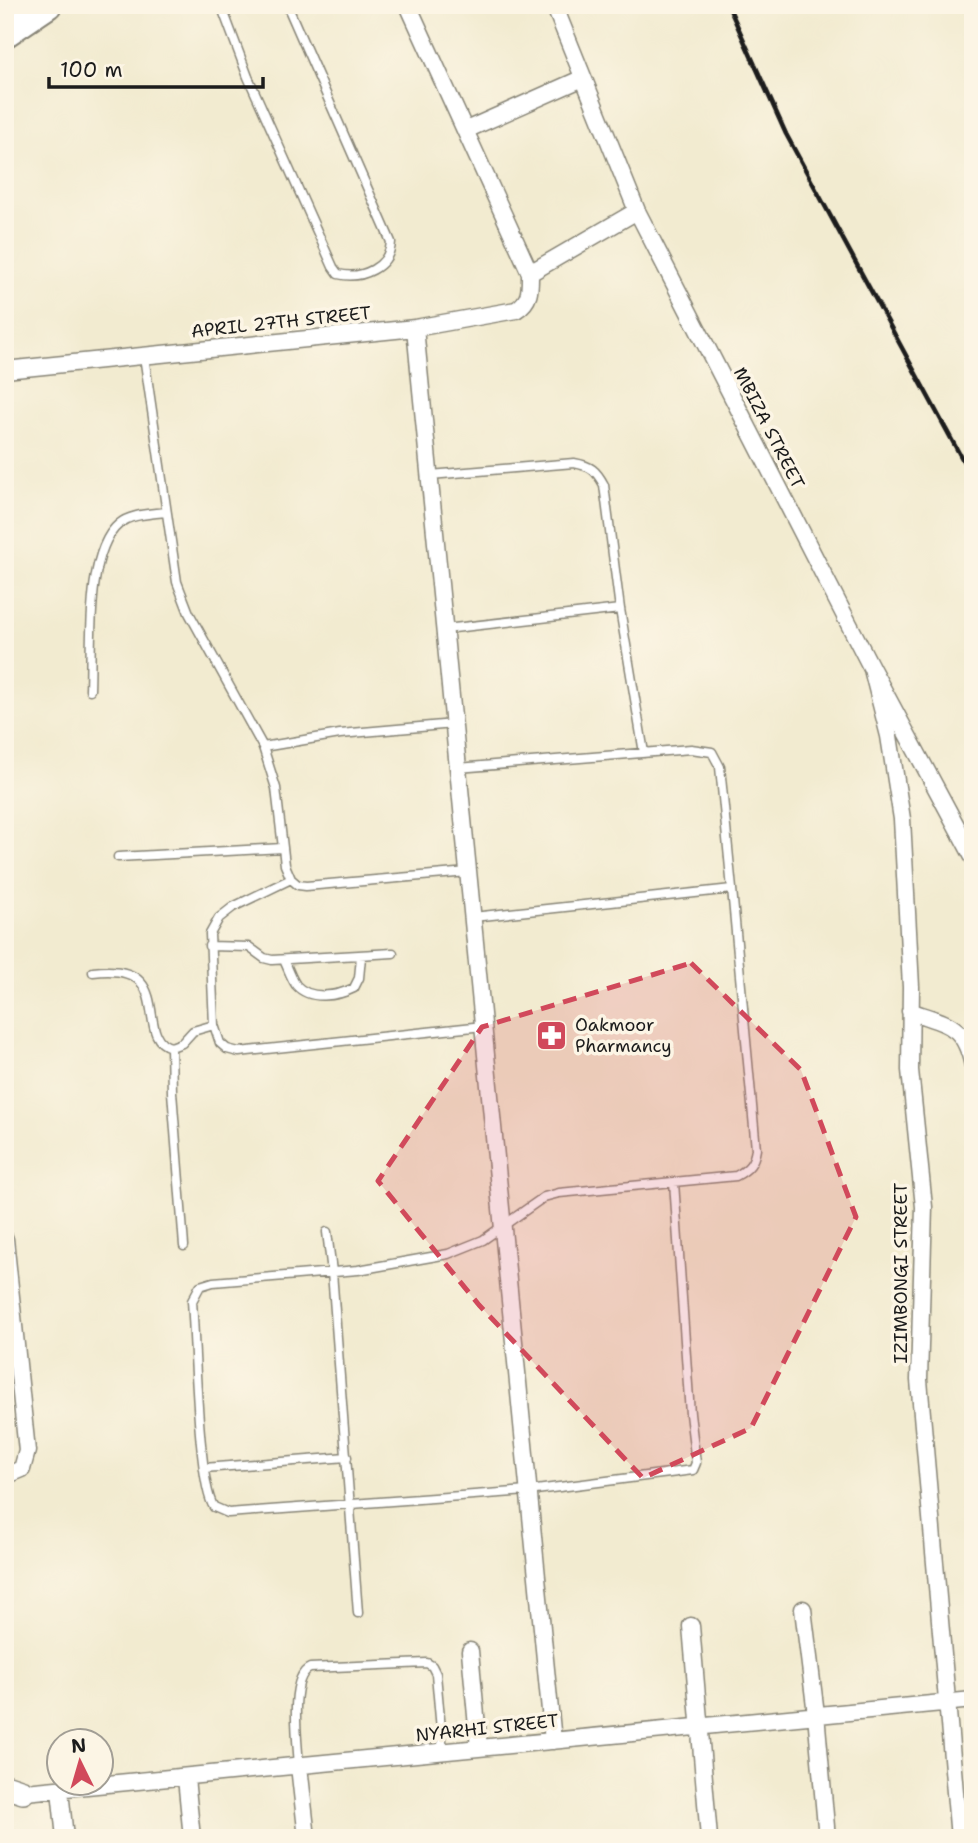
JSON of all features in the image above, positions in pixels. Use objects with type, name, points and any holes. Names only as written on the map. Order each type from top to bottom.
[{"type":"main road","points":[[5,34],[48,5]]},
{"type":"street","points":[[408,5],[530,273],[637,211]]},
{"type":"street","name":"MBIZA STREET","points":[[554,5],[637,211],[872,669],[973,857]]},
{"type":"street","points":[[466,130],[583,78]]},
{"type":"street","name":"APRIL 27TH STREET","points":[[5,370],[415,328],[516,310],[527,301],[530,273]]},
{"type":"street","points":[[415,328],[553,1741]]},
{"type":"street","name":"IZIMBONGI STREET","points":[[872,669],[889,736],[902,819],[911,1070],[924,1207],[919,1380],[959,1838]]},
{"type":"street","points":[[910,1011],[960,1032],[969,1049],[973,1066]]},
{"type":"street","points":[[5,1239],[27,1451],[22,1469],[5,1476]]},
{"type":"street","points":[[803,1609],[827,1838]]},
{"type":"street","points":[[691,1626],[709,1838]]},
{"type":"street","points":[[470,1651],[479,1748]]},
{"type":"street","name":"NYARHI STREET","points":[[116,1785],[973,1700]]},
{"type":"street","points":[[299,1766],[307,1838]]},
{"type":"street","points":[[186,1778],[192,1838]]},
{"type":"street","name":"NYARHI STREET","points":[[11,1791],[46,1790]]},
{"type":"street","points":[[61,1798],[65,1838]]},
{"type":"lane","points":[[221,5],[248,78],[333,267],[338,274],[348,277],[361,274],[386,262],[391,253],[391,242],[287,5]]},
{"type":"lane","points":[[144,355],[165,512],[181,596],[264,747],[276,788],[285,865],[291,879],[298,885],[306,886],[468,872]]},
{"type":"lane","points":[[430,475],[574,463],[596,470],[604,485],[620,609],[644,753]]},
{"type":"lane","points":[[90,690],[94,578],[103,545],[120,522],[165,512]]},
{"type":"lane","points":[[445,629],[620,609]]},
{"type":"lane","points":[[264,747],[340,734],[454,724]]},
{"type":"lane","points":[[458,768],[691,749],[707,750],[716,755],[720,767],[732,889],[756,1149],[754,1159],[747,1170],[736,1175],[559,1193],[544,1197],[483,1241],[448,1254],[358,1270],[212,1282],[200,1286],[192,1301],[204,1468],[210,1502],[221,1512],[350,1504],[528,1491],[683,1472],[695,1467],[674,1182]]},
{"type":"lane","points":[[118,857],[283,848]]},
{"type":"lane","points":[[291,879],[233,908],[219,918],[210,934],[214,1025],[220,1043],[227,1049],[239,1052],[483,1026]]},
{"type":"lane","points":[[473,917],[732,889]]},
{"type":"lane","points":[[209,946],[249,947],[264,958],[284,960],[393,953]]},
{"type":"lane","points":[[284,960],[300,989],[308,993],[332,995],[354,988],[359,978],[361,957]]},
{"type":"lane","points":[[93,972],[132,973],[146,991],[158,1035],[162,1042],[171,1047],[182,1043],[193,1031],[214,1025]]},
{"type":"lane","points":[[171,1047],[184,1246]]},
{"type":"lane","points":[[327,1232],[358,1613]]},
{"type":"lane","points":[[204,1468],[346,1457]]},
{"type":"lane","points":[[299,1766],[297,1692],[299,1677],[310,1668],[427,1663],[432,1666],[436,1674],[443,1752]]},
{"type":"highlighted area","points":[[691,963],[801,1070],[856,1217],[751,1428],[643,1478],[479,1305],[378,1181],[482,1027]]},
{"type":"railway","points":[[728,5],[786,134],[973,479]]},
{"type":"place","name":"Oakmoor Pharmancy","points":[[552,1035]]}]
